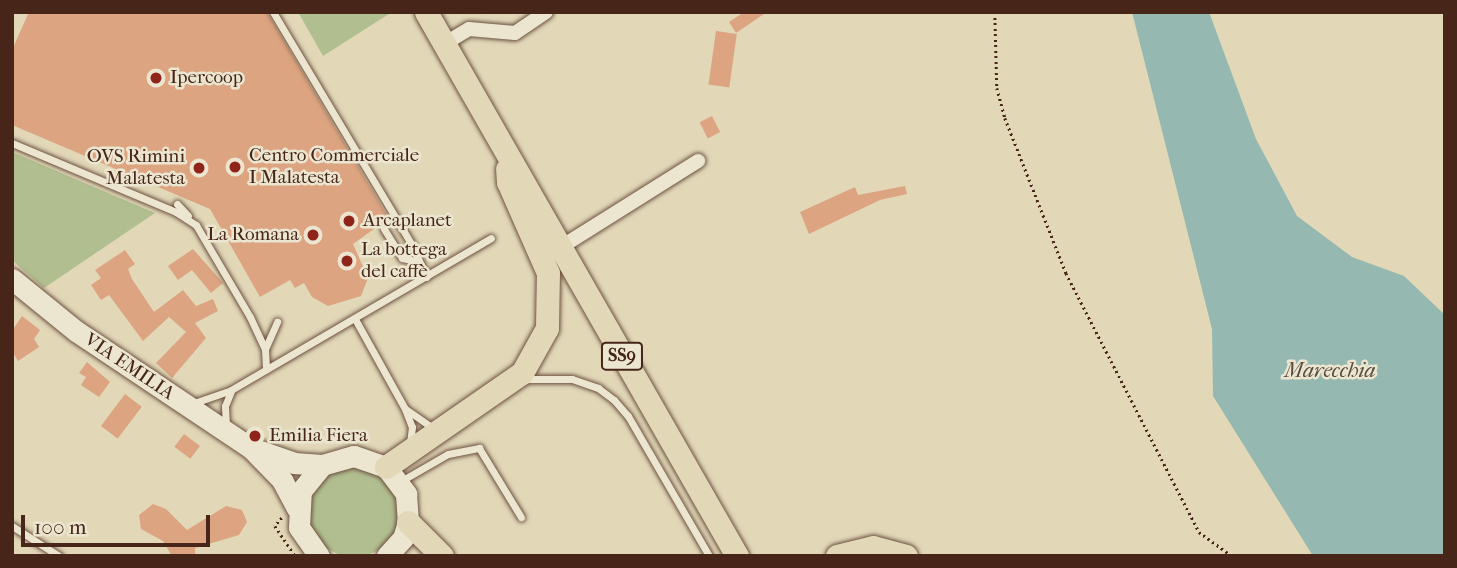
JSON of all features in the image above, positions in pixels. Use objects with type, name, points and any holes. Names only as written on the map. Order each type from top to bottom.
[{"type":"main road","name":"SS9","points":[[426,16],[505,148],[737,556]]},
{"type":"main road","points":[[393,474],[409,452],[512,380],[537,352],[547,328],[551,300],[548,273],[508,182],[505,148]]},
{"type":"main road","name":"VIA EMILIA","points":[[12,279],[76,331],[251,448],[282,480],[297,508],[312,552]]},
{"type":"main road","name":"VIA EMILIA","points":[[251,448],[294,463],[322,465]]},
{"type":"main road","points":[[297,508],[301,491],[322,465],[354,456],[393,474],[408,522],[442,556]]},
{"type":"main road","points":[[684,464],[719,495],[754,556]]},
{"type":"main road","points":[[387,556],[403,538],[408,522]]},
{"type":"main road","points":[[837,556],[873,547],[906,556]]},
{"type":"street","points":[[444,44],[469,29],[515,33],[546,12]]},
{"type":"street","points":[[561,247],[698,161]]},
{"type":"lane","points":[[273,12],[412,245],[416,261],[426,277]]},
{"type":"lane","points":[[12,143],[176,212],[196,225]]},
{"type":"lane","points":[[177,204],[196,225],[236,289],[265,349],[266,369]]},
{"type":"lane","points":[[384,229],[402,258],[416,261]]},
{"type":"lane","points":[[183,404],[208,401],[231,390],[491,238]]},
{"type":"lane","points":[[355,319],[405,408],[412,427],[409,452]]},
{"type":"lane","points":[[265,349],[277,322]]},
{"type":"lane","points":[[512,380],[572,379],[598,388],[614,400],[628,416],[709,556]]},
{"type":"lane","points":[[227,432],[223,415],[231,390]]},
{"type":"lane","points":[[405,408],[422,424],[442,430]]},
{"type":"lane","points":[[393,474],[447,454],[479,448],[521,517]]},
{"type":"lane","points":[[12,526],[59,556]]},
{"type":"path","points":[[995,12],[1000,98],[1066,274],[1199,532],[1232,556]]},
{"type":"green space","points":[[298,12],[392,12],[323,56]]},
{"type":"green space","points":[[12,152],[155,213],[44,288],[12,260]]},
{"type":"green space","points":[[354,467],[371,470],[386,480],[396,495],[399,512],[396,529],[386,544],[371,554],[354,557],[337,554],[322,544],[312,529],[309,512],[312,495],[322,480],[337,470]]},
{"type":"water","name":"Marecchia","points":[[1132,12],[1209,12],[1256,139],[1297,216],[1352,257],[1404,276],[1445,315],[1445,556],[1313,556],[1213,396],[1212,329]]},
{"type":"building","name":"Centro Commerciale I Malatesta","points":[[29,12],[267,12],[391,222],[381,224],[353,244],[368,278],[361,296],[328,306],[312,297],[304,283],[295,288],[290,280],[260,297],[210,209],[12,125],[12,50]]},
{"type":"building","points":[[744,12],[767,12],[736,33],[729,22]]},
{"type":"building","points":[[716,31],[737,34],[729,87],[708,84]]},
{"type":"building","points":[[712,116],[720,132],[708,138],[700,122]]},
{"type":"building","points":[[905,186],[907,194],[880,200],[809,234],[800,212],[855,187],[858,195]]},
{"type":"building","points":[[193,249],[223,283],[211,293],[192,270],[178,280],[168,266]]},
{"type":"building","points":[[125,250],[135,264],[128,269],[132,279],[154,312],[183,290],[196,306],[213,299],[218,311],[195,323],[206,338],[172,378],[156,363],[186,332],[169,317],[143,341],[109,295],[101,300],[91,285],[101,278],[95,270]]},
{"type":"building","points":[[22,316],[40,330],[34,339],[39,347],[18,361],[12,351],[12,331]]},
{"type":"building","points":[[87,362],[110,382],[99,397],[81,385],[86,377],[79,373]]},
{"type":"building","points":[[125,394],[142,407],[118,439],[101,426]]},
{"type":"building","points":[[184,434],[200,446],[190,459],[174,447]]},
{"type":"building","points":[[153,504],[166,509],[187,530],[226,506],[242,510],[247,522],[239,535],[195,548],[195,556],[172,556],[163,541],[141,529],[139,515]]},
{"type":"place","name":"Ipercoop","points":[[156,78]]},
{"type":"place","name":"Centro Commerciale I Malatesta","points":[[235,167]]},
{"type":"place","name":"OVS Rimini Malatesta","points":[[199,168]]},
{"type":"place","name":"Arcaplanet","points":[[349,221]]},
{"type":"place","name":"La Romana","points":[[313,235]]},
{"type":"place","name":"La bottega del caffè","points":[[347,261]]},
{"type":"place","name":"Emilia Fiera","points":[[255,436]]}]
